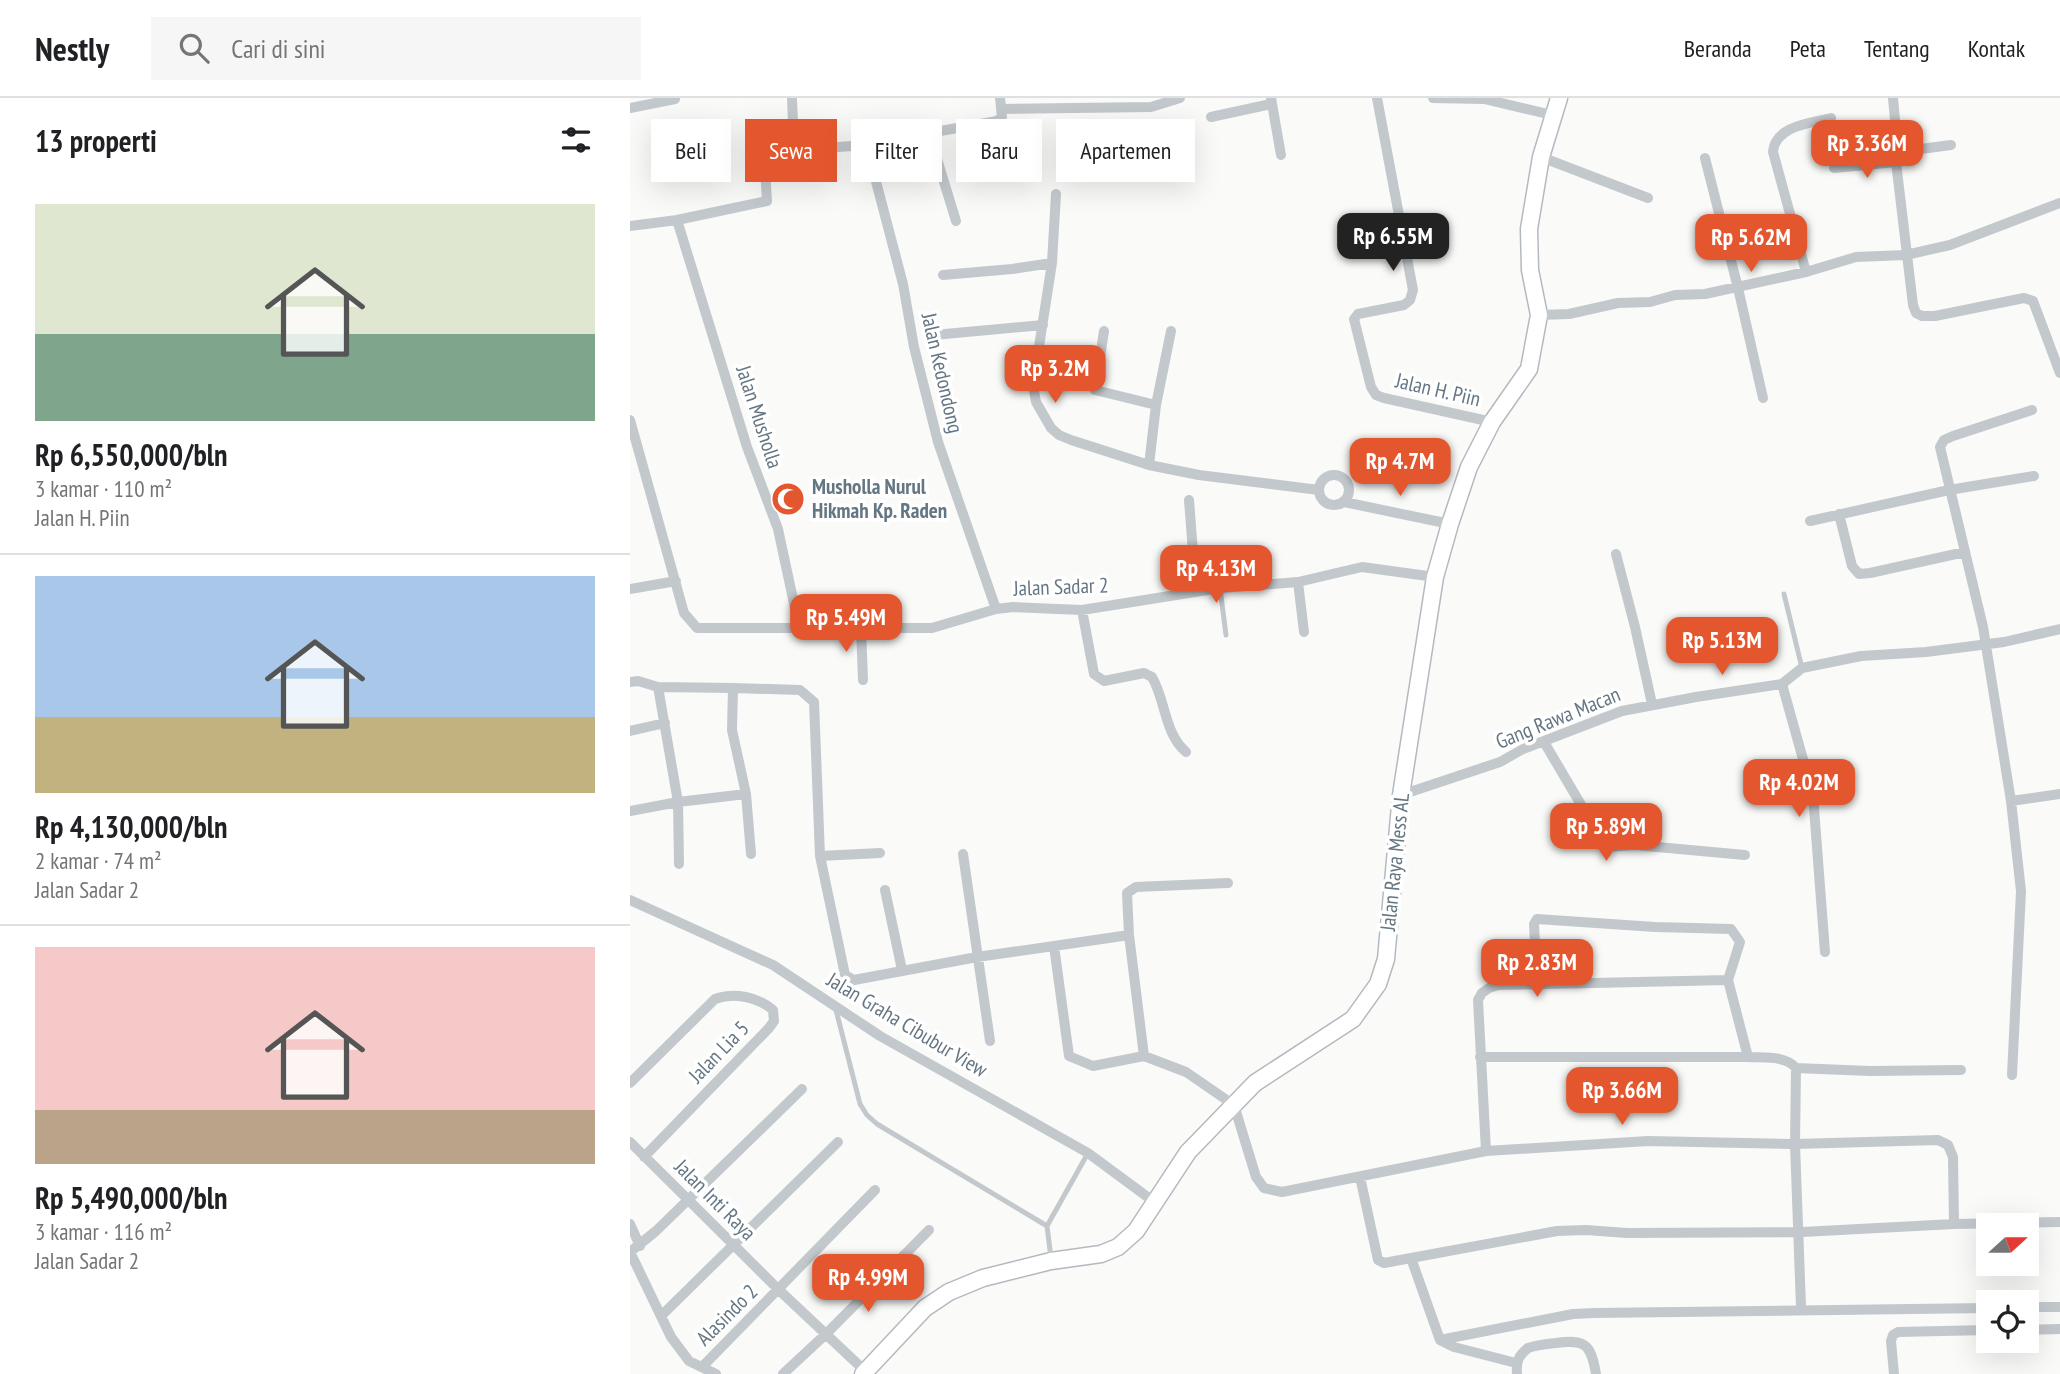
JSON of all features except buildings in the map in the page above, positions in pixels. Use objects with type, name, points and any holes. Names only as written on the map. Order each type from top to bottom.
[{"type":"street","points":[[792,98],[793,119]]},
{"type":"street","points":[[942,131],[997,121],[1002,117],[1000,103],[1151,107],[1181,98]]},
{"type":"street","name":"Jalan H. Piin","points":[[1377,98],[1413,290],[1410,300],[1404,305],[1358,314],[1354,320],[1371,387],[1376,395],[1492,422]]},
{"type":"street","points":[[1433,98],[1484,99],[1552,115]]},
{"type":"street","name":"Jalan Raya Mess AL","points":[[864,1373],[925,1308],[948,1292],[982,1278],[1051,1261],[1101,1254],[1118,1247],[1136,1231],[1153,1201],[1188,1152],[1255,1083],[1353,1019],[1378,984],[1386,959],[1401,795],[1435,577],[1469,467],[1492,422],[1529,369],[1539,315],[1530,270],[1529,229],[1541,157],[1559,98]]},
{"type":"street","points":[[1893,98],[1906,255],[1916,313],[1935,316],[2024,298],[2033,301],[2060,373]]},
{"type":"street","points":[[630,108],[675,99]]},
{"type":"street","points":[[1211,117],[1271,101],[1281,155]]},
{"type":"street","points":[[1806,272],[1773,152],[1773,142],[1790,129],[1831,118]]},
{"type":"street","points":[[1834,168],[1951,145]]},
{"type":"street","points":[[1541,157],[1648,198]]},
{"type":"street","points":[[1704,158],[1763,398]]},
{"type":"street","points":[[942,175],[956,220]]},
{"type":"street","points":[[630,226],[677,220],[767,201],[766,182]]},
{"type":"street","name":"Jalan Kedondong","points":[[876,182],[903,284],[914,347],[937,442],[996,609]]},
{"type":"street","points":[[1056,194],[1052,262],[1033,385],[1036,402],[1051,428],[1071,440],[1149,465],[1199,475],[1318,490]]},
{"type":"street","points":[[1539,315],[1569,314],[1618,303],[1650,302],[1675,295],[1705,294],[1738,288],[1856,257],[1906,255],[1950,245],[2060,203]]},
{"type":"street","name":"Jalan Musholla","points":[[677,220],[747,447],[778,529],[799,627]]},
{"type":"street","points":[[943,275],[1012,269],[1052,262]]},
{"type":"street","points":[[934,335],[1043,325]]},
{"type":"street","points":[[1104,331],[1095,390],[1156,405]]},
{"type":"street","points":[[1149,465],[1156,405],[1171,331]]},
{"type":"street","points":[[2012,1075],[2021,891],[2011,801],[1986,645],[1940,447],[1941,443],[1953,436],[2032,410]]},
{"type":"street","name":"Jalan Sadar 2","points":[[630,421],[684,613],[697,628],[932,628],[996,609],[1013,607],[1082,610],[1220,588],[1298,582],[1362,567],[1435,577]]},
{"type":"street","points":[[1335,475],[1345,480],[1349,492],[1344,502],[1336,506],[1327,505],[1318,490],[1324,479],[1335,475]]},
{"type":"street","points":[[1810,521],[1950,490],[2034,476]]},
{"type":"street","points":[[1189,500],[1196,592]]},
{"type":"street","points":[[1344,502],[1450,524]]},
{"type":"street","points":[[1839,514],[1852,566],[1859,573],[1870,573],[1965,552]]},
{"type":"street","points":[[1616,554],[1652,704]]},
{"type":"street","points":[[630,589],[676,581]]},
{"type":"street","points":[[1298,582],[1304,632]]},
{"type":"street","points":[[1082,610],[1094,674],[1104,681],[1144,673],[1152,677],[1173,734],[1178,745],[1186,752]]},
{"type":"street","points":[[861,628],[863,680]]},
{"type":"street","name":"Gang Rawa Macan","points":[[1401,795],[1500,762],[1523,749],[1622,711],[1782,684],[1802,668],[1861,656],[1986,645],[2060,629]]},
{"type":"street","points":[[630,682],[638,681],[658,687],[800,690],[814,702],[820,856],[845,975],[853,980],[977,957],[1129,936]]},
{"type":"street","points":[[1782,684],[1813,795],[1825,952]]},
{"type":"street","points":[[658,687],[678,802],[679,864]]},
{"type":"street","points":[[733,688],[732,730],[746,794],[751,853]]},
{"type":"street","points":[[630,732],[665,723]]},
{"type":"street","points":[[1544,742],[1606,847],[1635,845],[1745,855]]},
{"type":"street","points":[[630,811],[746,794]]},
{"type":"street","points":[[2011,801],[2060,794]]},
{"type":"street","points":[[820,856],[880,853]]},
{"type":"street","points":[[963,854],[990,1041]]},
{"type":"street","points":[[1144,1056],[1129,936],[1127,893],[1136,887],[1228,883]]},
{"type":"street","points":[[885,890],[902,970]]},
{"type":"street","name":"Jalan Graha Cibubur View","points":[[630,900],[755,955],[790,975],[880,1036],[1088,1153],[1153,1201]]},
{"type":"street","points":[[1537,983],[1534,924],[1537,919],[1731,929],[1740,942],[1728,980],[1748,1057]]},
{"type":"street","points":[[1054,946],[1069,1056],[1093,1066],[1144,1056],[1186,1072],[1234,1105],[1256,1177],[1264,1188],[1282,1192],[1486,1151],[1648,1141],[1795,1144],[1938,1140],[1948,1145],[1953,1157],[1954,1224]]},
{"type":"street","points":[[1486,1151],[1478,1000],[1489,988],[1537,983],[1728,980]]},
{"type":"street","name":"Jalan Lia 5","points":[[630,1083],[710,1002],[721,997],[747,997],[770,1007],[775,1014],[769,1028],[644,1157]]},
{"type":"street","points":[[1480,1058],[1748,1057],[1791,1062],[1796,1068],[1799,1310]]},
{"type":"street","points":[[1796,1068],[1870,1071],[1961,1070]]},
{"type":"street","points":[[633,1250],[803,1089]]},
{"type":"street","name":"Jalan Inti Raya","points":[[630,1142],[864,1373]]},
{"type":"street","points":[[661,1316],[838,1142]]},
{"type":"street","points":[[1360,1177],[1378,1260],[1384,1263],[1557,1231],[1652,1234],[1797,1232],[2060,1222]]},
{"type":"street","name":"Alasindo 2","points":[[702,1367],[875,1190]]},
{"type":"street","points":[[630,1224],[633,1250],[671,1337],[689,1361],[716,1374]]},
{"type":"street","points":[[783,1374],[929,1230]]},
{"type":"street","points":[[1411,1258],[1440,1340],[1517,1368],[1522,1353],[1535,1345],[1575,1340],[1590,1350],[1596,1374]]},
{"type":"street","points":[[2039,1307],[2060,1307]]},
{"type":"street","points":[[1440,1340],[1573,1314],[1976,1308]]},
{"type":"street","points":[[2039,1330],[2060,1329]]},
{"type":"street","points":[[1894,1374],[1891,1342],[1893,1335],[1898,1332],[1976,1330]]},
{"type":"lane","points":[[1220,588],[1226,635]]},
{"type":"lane","points":[[1784,594],[1802,668]]},
{"type":"lane","points":[[835,1007],[860,1104],[867,1115],[877,1124],[1047,1226]]},
{"type":"lane","points":[[1051,1261],[1047,1226],[1088,1153]]},
{"type":"place","name":"Musholla Nurul Hikmah Kp. Raden","points":[[788,499]]}]
